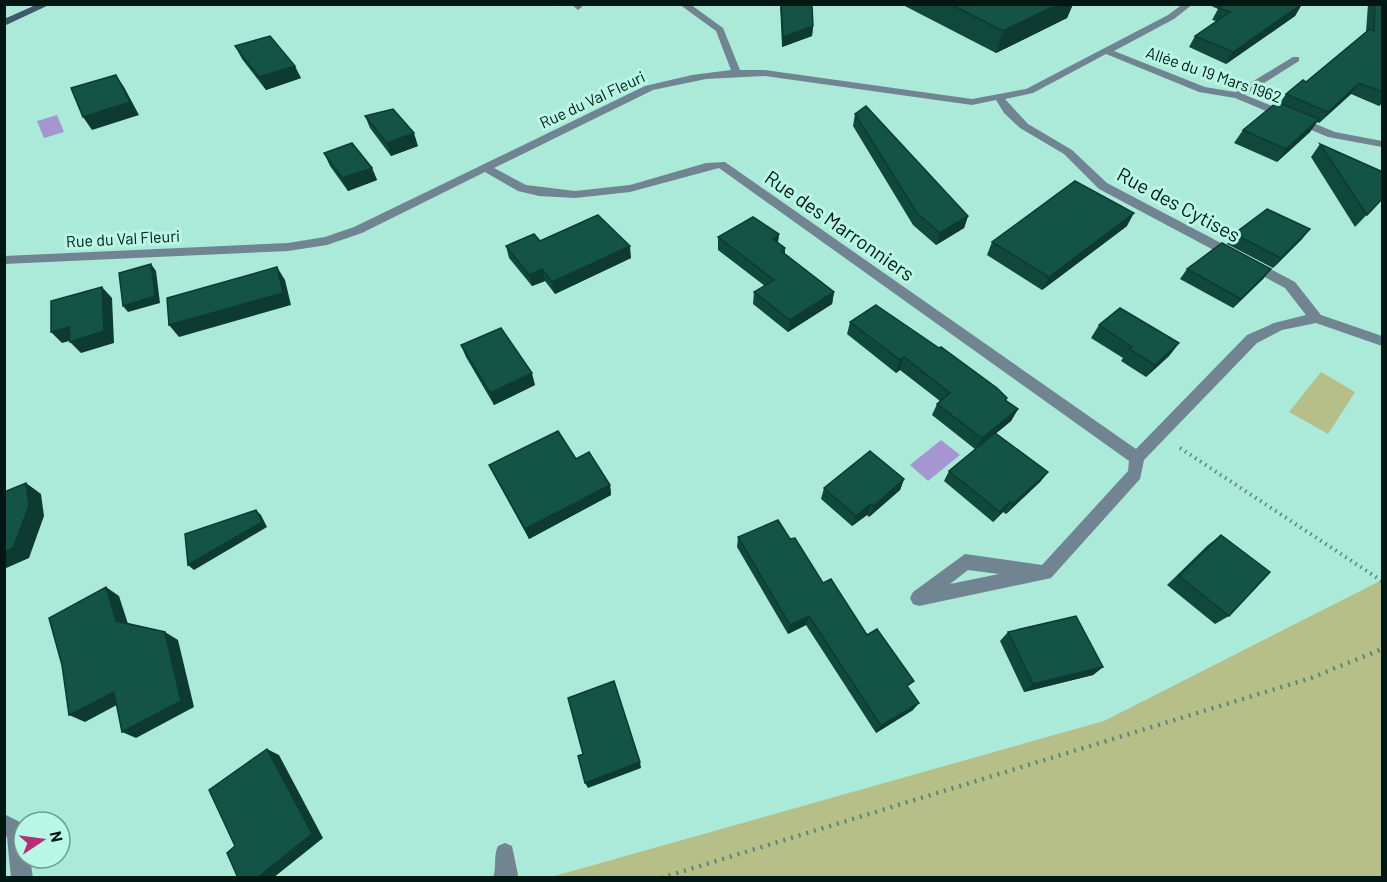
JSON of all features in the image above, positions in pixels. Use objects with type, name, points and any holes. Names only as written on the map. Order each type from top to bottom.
[{"type":"main road","points":[[4,23],[47,4]]},
{"type":"street","points":[[683,4],[720,30],[736,71]]},
{"type":"street","name":"Rue du Val Fleuri","points":[[4,260],[288,247],[337,237],[405,207],[649,88],[691,77],[736,71],[765,73],[972,102],[1000,99],[1029,91],[1189,4]]},
{"type":"street","name":"Allée du 19 Mars 1962","points":[[1104,51],[1203,90],[1238,95],[1332,135],[1383,144]]},
{"type":"street","points":[[1238,95],[1296,59]]},
{"type":"street","name":"Rue des Cytises","points":[[1000,99],[1008,111],[1024,126],[1068,152],[1103,186],[1290,285],[1316,318]]},
{"type":"street","name":"Rue des Marronniers","points":[[486,168],[523,188],[567,194],[621,193],[669,179],[700,165],[721,165],[1137,458]]},
{"type":"street","points":[[1045,573],[964,562],[919,598],[1045,573],[1135,474],[1137,458],[1252,339],[1279,326],[1316,318],[1383,341]]},
{"type":"street","points":[[4,824],[17,831],[22,878]]},
{"type":"street","points":[[503,878],[507,875],[505,853]]},
{"type":"path","points":[[1160,434],[1383,581]]},
{"type":"path","points":[[661,878],[1311,678],[1383,649]]},
{"type":"green space","points":[[1321,372],[1355,392],[1328,434],[1289,412]]},
{"type":"green space","points":[[1382,580],[1382,877],[551,877],[1104,721]]},
{"type":"shaded area","points":[[57,115],[64,132],[44,138],[37,121]]},
{"type":"shaded area","points":[[941,440],[960,455],[928,481],[910,465]]},
{"type":"building","points":[[781,4],[810,4],[813,26],[783,37]]},
{"type":"building","points":[[950,4],[1058,4],[1003,31]]},
{"type":"building","points":[[1224,4],[1302,4],[1233,52],[1195,36],[1230,12],[1219,8]]},
{"type":"building","points":[[1375,4],[1383,4],[1383,92],[1359,83],[1328,112],[1286,94],[1303,80],[1306,82],[1370,29],[1374,31]]},
{"type":"building","points":[[270,36],[295,66],[259,77],[235,46]]},
{"type":"building","points":[[116,75],[130,102],[83,117],[71,88]]},
{"type":"building","points":[[1277,102],[1319,119],[1286,149],[1243,130]]},
{"type":"building","points":[[866,106],[968,216],[940,233],[917,213],[855,114]]},
{"type":"building","points":[[393,109],[414,133],[387,143],[365,116]]},
{"type":"building","points":[[352,143],[372,168],[342,178],[324,153]]},
{"type":"building","points":[[1320,144],[1383,172],[1383,198],[1367,215]]},
{"type":"building","points":[[1075,181],[1134,213],[1049,277],[992,242]]},
{"type":"building","points":[[1267,209],[1310,229],[1281,258],[1234,234]]},
{"type":"building","points":[[598,215],[630,246],[552,282],[542,269],[529,275],[506,246],[534,234],[540,241]]},
{"type":"building","points":[[753,217],[779,234],[773,239],[785,248],[781,251],[834,292],[790,320],[754,292],[774,280],[718,237]]},
{"type":"building","points":[[1222,243],[1271,269],[1241,299],[1187,269]]},
{"type":"building","points":[[151,264],[155,296],[123,306],[119,273]]},
{"type":"building","points":[[277,267],[283,293],[169,325],[167,298]]},
{"type":"building","points":[[102,287],[104,331],[70,342],[69,327],[51,332],[51,301]]},
{"type":"building","points":[[876,305],[939,348],[941,347],[997,388],[1007,398],[1005,400],[1018,409],[982,438],[937,404],[950,393],[904,357],[900,360],[850,322]]},
{"type":"building","points":[[1120,308],[1179,343],[1155,365],[1129,349],[1132,347],[1099,325]]},
{"type":"building","points":[[501,328],[532,373],[490,393],[461,345]]},
{"type":"building","points":[[558,431],[576,459],[589,452],[610,485],[525,529],[489,465]]},
{"type":"building","points":[[995,433],[1048,472],[1013,504],[1010,502],[1000,512],[949,471]]},
{"type":"building","points":[[870,451],[904,479],[874,506],[871,504],[856,516],[824,488]]},
{"type":"building","points":[[26,483],[29,506],[13,548],[4,552],[4,492]]},
{"type":"building","points":[[256,510],[262,522],[188,565],[185,534]]},
{"type":"building","points":[[778,520],[790,539],[795,538],[823,583],[831,579],[867,635],[877,629],[914,681],[907,686],[919,703],[881,726],[809,616],[790,625],[738,537]]},
{"type":"building","points":[[1221,535],[1270,572],[1229,616],[1179,576]]},
{"type":"building","points":[[106,587],[116,621],[165,632],[181,701],[122,732],[114,692],[69,715],[62,665],[49,618]]},
{"type":"building","points":[[1076,616],[1103,667],[1033,684],[1008,632]]},
{"type":"building","points":[[614,681],[640,762],[585,783],[578,756],[583,754],[568,698]]},
{"type":"building","points":[[267,749],[312,834],[257,878],[238,878],[227,853],[235,846],[209,790]]}]
